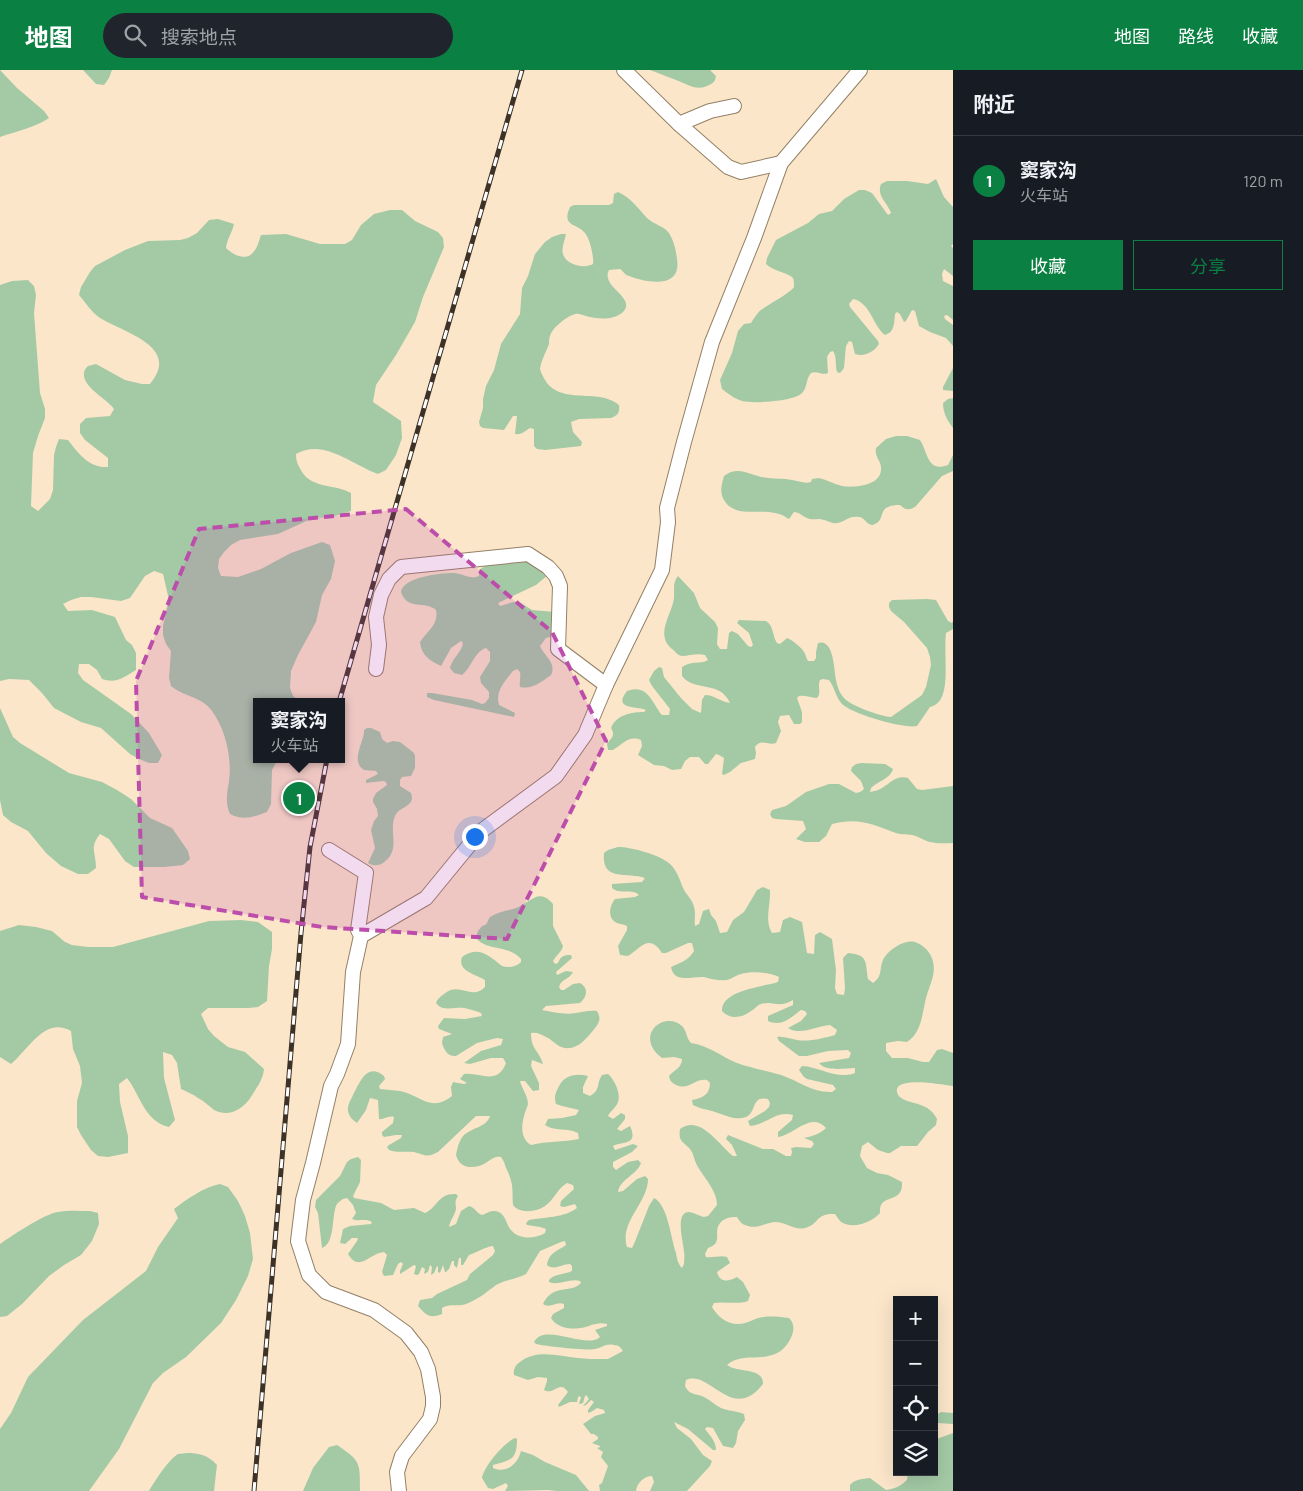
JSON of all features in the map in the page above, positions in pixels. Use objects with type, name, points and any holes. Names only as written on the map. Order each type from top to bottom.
[{"type":"street","points":[[624,70],[679,124],[728,167],[741,172],[781,163]]},
{"type":"street","points":[[361,936],[426,898],[480,832],[556,776],[585,735],[606,685],[662,570],[668,508],[709,352],[781,163],[860,70]]},
{"type":"street","points":[[679,124],[710,111],[734,106]]},
{"type":"street","points":[[376,669],[379,645],[376,617],[381,595],[389,579],[401,567],[528,554],[548,567],[556,576],[560,586],[558,649],[606,685]]},
{"type":"street","points":[[328,850],[366,873],[358,930],[361,936],[352,972],[348,1044],[331,1086],[303,1200],[298,1241],[309,1274],[326,1292],[374,1310],[406,1333],[421,1352],[428,1368],[433,1396],[430,1419],[402,1456],[397,1472],[399,1491]]},
{"type":"highlighted area","points":[[406,509],[552,632],[606,741],[507,939],[322,927],[142,897],[136,681],[199,529]]},
{"type":"green space","points":[[0,70],[17,88],[44,111],[49,118],[31,127],[0,137]]},
{"type":"green space","points":[[83,70],[112,70],[104,85],[96,84]]},
{"type":"green space","points":[[650,70],[710,70],[716,76],[711,84],[696,88]]},
{"type":"green space","points":[[936,179],[944,197],[953,207],[953,244],[951,246],[953,248],[953,276],[944,269],[942,274],[943,281],[953,286],[953,320],[947,315],[944,316],[953,325],[953,346],[946,338],[919,326],[915,311],[912,310],[904,322],[897,312],[891,332],[885,335],[867,309],[859,301],[853,299],[849,304],[850,307],[878,341],[879,344],[875,349],[862,355],[855,354],[852,342],[849,341],[846,346],[844,368],[840,373],[837,372],[834,353],[833,351],[830,352],[827,357],[828,373],[811,373],[803,392],[790,398],[747,402],[737,399],[722,389],[720,380],[732,353],[738,331],[744,324],[751,323],[762,309],[794,287],[791,276],[766,264],[776,240],[808,223],[819,214],[832,211],[844,199],[859,190],[872,193],[888,215],[891,213],[881,196],[881,184],[887,181],[907,181],[928,184]]},
{"type":"green space","points":[[618,192],[630,200],[649,220],[669,233],[675,249],[677,269],[669,279],[653,282],[628,276],[620,269],[609,270],[609,282],[625,302],[626,307],[623,312],[610,318],[595,318],[576,314],[564,320],[551,333],[540,369],[546,382],[554,390],[564,394],[609,399],[619,405],[618,413],[611,418],[579,419],[571,422],[573,432],[582,442],[581,446],[545,450],[537,449],[534,446],[534,429],[530,428],[522,433],[515,434],[517,416],[513,416],[504,430],[483,428],[479,422],[486,386],[494,370],[501,344],[520,314],[522,288],[535,254],[552,237],[566,234],[562,249],[565,258],[571,263],[580,266],[593,264],[587,236],[582,230],[571,224],[567,218],[570,207],[574,205],[609,205],[613,203],[614,194]]},
{"type":"green space","points":[[390,210],[402,210],[415,221],[438,232],[443,238],[444,247],[423,297],[415,322],[376,385],[373,402],[401,421],[402,438],[396,455],[386,470],[378,474],[327,451],[317,449],[306,450],[296,454],[298,465],[302,472],[312,481],[351,493],[351,511],[332,517],[313,518],[278,534],[240,540],[231,545],[219,559],[218,568],[221,576],[238,577],[261,569],[291,553],[322,542],[330,545],[335,561],[331,579],[322,595],[316,622],[291,671],[290,688],[296,698],[253,698],[253,763],[276,763],[272,770],[271,804],[267,812],[244,818],[230,814],[227,806],[230,772],[229,754],[217,719],[203,702],[171,686],[169,678],[171,651],[163,635],[163,626],[169,600],[163,574],[154,571],[145,576],[130,598],[121,601],[81,597],[63,604],[68,611],[92,610],[115,617],[126,640],[132,645],[136,653],[136,670],[124,677],[112,681],[102,679],[97,670],[89,664],[79,664],[78,673],[83,680],[131,714],[149,733],[162,755],[158,763],[149,763],[139,759],[130,754],[101,728],[81,722],[54,708],[29,680],[9,679],[0,681],[0,285],[12,281],[28,280],[34,286],[36,295],[34,313],[40,393],[45,409],[45,418],[33,453],[31,506],[38,511],[50,499],[53,490],[54,455],[59,439],[68,440],[80,455],[90,463],[101,467],[108,467],[108,458],[85,440],[80,433],[80,424],[86,418],[110,416],[114,409],[87,383],[84,378],[86,368],[96,364],[125,380],[142,384],[150,384],[158,371],[159,360],[154,350],[134,335],[97,316],[79,295],[81,287],[95,266],[125,250],[148,241],[188,238],[197,233],[209,220],[218,219],[234,224],[226,248],[233,253],[245,257],[252,254],[257,247],[261,235],[286,234],[320,244],[345,244],[352,240],[361,225],[374,214]]},
{"type":"green space","points":[[953,368],[953,391],[943,390],[943,387]]},
{"type":"green space","points":[[953,398],[953,428],[946,416],[943,403]]},
{"type":"green space","points":[[896,436],[907,436],[920,440],[929,460],[936,466],[948,465],[953,455],[953,471],[942,476],[914,508],[908,509],[900,505],[887,507],[878,522],[873,525],[870,525],[861,517],[835,523],[821,519],[808,519],[796,512],[789,519],[775,513],[736,510],[726,503],[722,496],[721,487],[724,476],[735,471],[804,483],[819,478],[842,486],[866,485],[876,480],[880,475],[881,467],[876,454],[876,448],[886,439]]},
{"type":"green space","points":[[530,557],[548,575],[536,585],[498,603],[500,606],[513,602],[521,603],[532,610],[555,612],[555,636],[546,638],[540,646],[551,663],[551,675],[537,684],[525,688],[520,687],[520,672],[517,669],[513,671],[502,686],[498,700],[499,705],[515,713],[514,717],[427,697],[427,693],[432,693],[472,700],[482,704],[485,703],[489,698],[489,692],[481,683],[480,677],[490,661],[490,652],[486,648],[482,650],[462,675],[454,673],[450,668],[462,646],[463,643],[461,641],[451,648],[441,666],[430,660],[422,651],[420,642],[436,620],[436,610],[432,607],[407,601],[401,592],[403,587],[415,579],[440,574],[457,573],[475,577],[479,576],[479,570],[485,566]]},
{"type":"green space","points":[[678,576],[694,593],[700,608],[715,622],[718,628],[717,644],[720,649],[727,649],[729,633],[732,631],[738,634],[748,646],[751,647],[753,645],[749,633],[737,623],[739,620],[766,621],[770,625],[777,643],[780,644],[787,638],[789,639],[803,650],[808,661],[814,661],[818,643],[823,643],[830,650],[837,685],[844,698],[866,710],[891,717],[922,695],[926,687],[931,665],[927,648],[904,622],[891,611],[889,603],[892,600],[936,600],[948,621],[952,623],[953,621],[953,629],[946,633],[946,678],[942,697],[930,707],[917,726],[901,725],[867,716],[848,708],[842,704],[829,680],[820,680],[817,698],[799,696],[797,698],[802,712],[802,722],[800,724],[794,724],[789,715],[780,716],[778,722],[781,731],[776,743],[757,744],[755,747],[755,759],[741,763],[724,775],[722,774],[724,758],[716,754],[708,764],[705,764],[699,757],[690,757],[685,761],[681,769],[672,770],[664,766],[654,765],[638,755],[642,746],[641,740],[630,739],[613,750],[608,750],[607,744],[613,735],[611,728],[616,720],[624,715],[644,712],[646,710],[624,704],[622,701],[627,691],[634,689],[645,692],[662,715],[669,715],[670,709],[649,680],[654,671],[659,667],[662,668],[664,677],[692,709],[701,713],[702,700],[705,695],[730,703],[720,691],[693,684],[682,676],[682,667],[708,660],[705,655],[680,656],[667,644],[664,633],[674,599],[674,586]]},
{"type":"green space","points":[[0,708],[13,737],[20,743],[69,773],[102,782],[131,799],[150,818],[172,828],[188,851],[190,859],[183,865],[134,867],[125,861],[109,839],[100,834],[94,847],[96,868],[88,874],[78,874],[61,866],[46,853],[28,831],[11,822],[3,815],[0,800]]},
{"type":"green space","points":[[367,728],[380,732],[382,739],[387,743],[393,741],[400,742],[414,753],[415,756],[415,768],[411,776],[402,777],[400,780],[400,786],[411,793],[412,798],[409,804],[395,816],[392,852],[389,858],[379,865],[368,863],[375,848],[371,830],[378,816],[373,799],[376,793],[387,785],[383,781],[366,783],[366,780],[378,774],[376,771],[364,770],[358,763],[358,753],[364,730]]},
{"type":"green space","points":[[861,763],[885,764],[893,769],[887,778],[871,788],[870,792],[880,789],[900,777],[908,778],[917,789],[922,790],[953,786],[953,843],[930,842],[857,821],[832,824],[826,836],[819,842],[805,842],[796,839],[806,829],[803,821],[772,818],[770,814],[772,810],[786,806],[806,792],[829,784],[839,784],[856,793],[860,792],[864,789],[861,781],[851,771],[852,767]]},
{"type":"green space","points":[[618,847],[646,852],[662,858],[672,866],[693,905],[695,926],[699,924],[703,911],[709,909],[720,933],[727,932],[733,920],[744,912],[757,890],[763,887],[770,890],[768,923],[772,933],[780,932],[783,920],[790,917],[802,922],[807,953],[814,954],[815,935],[820,932],[832,939],[837,994],[844,995],[843,958],[848,953],[860,956],[865,960],[868,979],[873,983],[880,975],[885,956],[892,949],[906,942],[919,944],[930,954],[934,966],[921,1022],[912,1038],[907,1042],[886,1043],[886,1051],[892,1058],[908,1058],[923,1062],[929,1062],[937,1050],[942,1049],[953,1053],[953,1086],[911,1082],[898,1087],[897,1092],[901,1098],[927,1108],[937,1119],[936,1125],[917,1146],[901,1146],[887,1153],[878,1150],[868,1142],[862,1146],[860,1156],[867,1168],[902,1182],[900,1193],[883,1202],[880,1213],[877,1216],[863,1224],[848,1225],[842,1222],[835,1214],[829,1214],[824,1215],[810,1226],[801,1229],[775,1222],[756,1227],[749,1226],[742,1224],[737,1217],[730,1217],[721,1222],[717,1228],[717,1241],[708,1248],[705,1254],[706,1257],[727,1257],[730,1263],[717,1272],[718,1276],[722,1280],[731,1280],[737,1277],[743,1282],[750,1295],[748,1301],[714,1303],[712,1307],[722,1318],[730,1323],[740,1324],[762,1317],[789,1318],[793,1330],[788,1343],[776,1353],[769,1356],[740,1359],[727,1365],[759,1375],[763,1384],[752,1395],[741,1399],[731,1397],[704,1382],[695,1379],[686,1380],[685,1386],[693,1394],[704,1397],[721,1408],[744,1414],[745,1420],[738,1431],[733,1448],[723,1446],[713,1428],[707,1427],[705,1429],[714,1441],[716,1450],[713,1450],[688,1429],[674,1422],[677,1428],[691,1439],[703,1455],[712,1461],[710,1466],[687,1491],[650,1491],[654,1482],[652,1476],[641,1480],[636,1491],[600,1491],[599,1485],[602,1483],[608,1466],[601,1457],[603,1452],[597,1448],[600,1446],[592,1443],[598,1437],[591,1434],[583,1424],[595,1416],[605,1413],[604,1410],[597,1408],[588,1413],[594,1402],[591,1400],[583,1406],[589,1399],[586,1395],[583,1403],[579,1403],[580,1396],[577,1402],[570,1402],[559,1407],[558,1405],[568,1392],[565,1388],[559,1387],[551,1391],[544,1390],[547,1378],[538,1377],[528,1380],[514,1375],[514,1369],[517,1365],[526,1358],[540,1354],[584,1359],[608,1359],[623,1351],[616,1345],[583,1349],[541,1345],[534,1342],[539,1337],[547,1335],[594,1340],[600,1337],[595,1330],[607,1326],[607,1324],[600,1323],[576,1329],[564,1327],[556,1324],[551,1318],[553,1314],[564,1308],[564,1304],[559,1303],[548,1306],[543,1304],[552,1293],[572,1288],[581,1283],[576,1280],[557,1283],[549,1282],[554,1276],[572,1271],[570,1264],[555,1267],[547,1265],[554,1252],[566,1245],[565,1241],[540,1251],[526,1274],[499,1283],[482,1296],[470,1302],[442,1308],[442,1314],[431,1316],[418,1306],[420,1300],[432,1298],[467,1280],[470,1274],[493,1255],[495,1251],[493,1246],[469,1255],[463,1265],[461,1265],[461,1258],[459,1258],[457,1268],[454,1265],[454,1261],[452,1261],[446,1272],[443,1265],[440,1273],[438,1272],[437,1266],[431,1275],[432,1267],[430,1265],[428,1272],[424,1274],[425,1269],[422,1267],[417,1275],[414,1274],[416,1266],[414,1265],[400,1274],[403,1264],[401,1262],[398,1264],[393,1275],[384,1276],[382,1272],[387,1255],[384,1252],[361,1262],[356,1262],[348,1254],[358,1238],[352,1238],[345,1244],[340,1243],[343,1229],[350,1226],[371,1224],[372,1222],[352,1219],[356,1213],[353,1205],[347,1198],[343,1199],[337,1204],[331,1235],[326,1245],[322,1248],[318,1213],[315,1207],[316,1200],[340,1176],[347,1162],[358,1157],[361,1160],[360,1182],[353,1196],[354,1198],[381,1203],[394,1210],[414,1208],[425,1213],[445,1196],[456,1194],[458,1196],[456,1209],[449,1227],[456,1224],[461,1211],[469,1206],[482,1215],[492,1211],[500,1213],[514,1233],[527,1238],[545,1233],[546,1229],[527,1225],[526,1223],[529,1220],[566,1214],[577,1208],[575,1204],[564,1207],[560,1206],[561,1201],[574,1189],[573,1185],[567,1183],[542,1208],[533,1211],[519,1210],[513,1205],[511,1181],[501,1157],[495,1157],[475,1167],[464,1166],[459,1162],[456,1155],[461,1139],[468,1132],[485,1123],[490,1116],[476,1116],[438,1152],[426,1155],[389,1150],[387,1147],[401,1138],[402,1135],[384,1137],[382,1135],[382,1132],[393,1123],[394,1117],[379,1119],[378,1100],[370,1098],[366,1110],[357,1123],[350,1117],[348,1111],[349,1103],[361,1080],[373,1071],[384,1076],[385,1079],[379,1086],[380,1089],[400,1091],[432,1103],[438,1103],[452,1096],[451,1087],[453,1082],[467,1083],[460,1079],[464,1074],[493,1076],[502,1070],[506,1063],[503,1058],[491,1058],[470,1064],[464,1063],[481,1051],[501,1045],[503,1039],[497,1038],[477,1043],[456,1056],[447,1052],[442,1043],[443,1037],[452,1034],[439,1029],[438,1026],[444,1018],[465,1019],[482,1016],[481,1013],[471,1009],[445,1008],[436,1003],[440,997],[455,989],[475,992],[485,987],[485,980],[468,972],[462,966],[462,957],[468,954],[474,952],[483,953],[505,967],[515,966],[521,962],[521,959],[515,954],[485,945],[476,937],[478,931],[486,924],[490,917],[516,908],[539,896],[548,899],[553,904],[553,926],[563,946],[553,961],[555,964],[558,963],[561,957],[566,955],[571,955],[572,958],[556,972],[557,975],[566,971],[573,972],[559,987],[561,990],[564,990],[573,984],[580,983],[586,990],[584,998],[580,1003],[546,1006],[542,1010],[568,1014],[597,1011],[599,1020],[597,1026],[584,1041],[570,1048],[559,1046],[540,1034],[531,1033],[532,1043],[543,1064],[532,1060],[531,1066],[539,1083],[539,1090],[533,1091],[525,1081],[520,1081],[528,1104],[522,1128],[524,1136],[531,1145],[579,1139],[578,1133],[574,1131],[552,1128],[545,1125],[548,1119],[576,1115],[579,1110],[556,1104],[555,1096],[560,1084],[570,1076],[588,1076],[583,1087],[583,1093],[590,1096],[597,1089],[602,1075],[608,1074],[611,1077],[617,1087],[619,1099],[608,1116],[613,1119],[621,1113],[625,1115],[625,1119],[617,1129],[621,1131],[630,1126],[632,1132],[631,1140],[613,1146],[615,1150],[633,1144],[638,1146],[632,1152],[613,1162],[613,1167],[616,1170],[628,1162],[638,1160],[641,1163],[636,1171],[622,1184],[618,1192],[623,1191],[637,1179],[645,1176],[648,1179],[644,1196],[627,1229],[627,1247],[632,1248],[654,1198],[659,1202],[666,1215],[677,1259],[682,1268],[684,1256],[681,1223],[684,1213],[689,1212],[704,1217],[708,1216],[717,1205],[713,1190],[697,1165],[691,1151],[680,1139],[680,1129],[687,1125],[695,1125],[702,1128],[733,1156],[737,1156],[732,1145],[726,1139],[728,1135],[763,1149],[773,1149],[786,1156],[791,1156],[791,1148],[811,1148],[814,1144],[812,1141],[804,1138],[821,1132],[826,1128],[820,1123],[814,1122],[802,1125],[778,1137],[778,1132],[792,1120],[793,1115],[781,1114],[750,1126],[748,1121],[769,1107],[768,1099],[759,1099],[752,1112],[742,1118],[730,1117],[693,1105],[692,1100],[705,1095],[709,1090],[710,1083],[707,1080],[702,1080],[688,1086],[681,1086],[672,1082],[669,1076],[679,1067],[682,1059],[674,1057],[662,1058],[654,1050],[650,1041],[651,1034],[660,1023],[667,1021],[675,1022],[684,1028],[691,1043],[709,1049],[737,1063],[788,1077],[819,1091],[832,1092],[836,1089],[833,1085],[807,1079],[799,1070],[802,1066],[842,1075],[855,1073],[855,1068],[831,1069],[819,1063],[849,1058],[851,1053],[848,1050],[799,1056],[779,1041],[777,1037],[811,1040],[835,1035],[837,1030],[830,1025],[803,1031],[788,1028],[801,1021],[807,1014],[801,1010],[782,1022],[773,1023],[768,1021],[768,1016],[793,1005],[793,1000],[784,1004],[761,1004],[740,1016],[732,1017],[725,1014],[722,1011],[728,998],[744,991],[778,982],[779,977],[755,972],[741,974],[724,980],[676,976],[671,967],[690,957],[694,951],[692,943],[662,953],[657,947],[649,943],[641,946],[628,956],[620,955],[618,946],[627,930],[627,926],[612,920],[610,914],[611,907],[615,899],[639,895],[633,892],[615,890],[612,888],[612,884],[642,882],[645,878],[617,874],[607,868],[604,862],[604,853]]},
{"type":"green space","points":[[241,920],[258,922],[272,932],[267,1001],[258,1007],[208,1008],[201,1014],[208,1029],[214,1036],[228,1047],[245,1052],[264,1069],[257,1087],[248,1101],[235,1111],[225,1113],[214,1110],[194,1095],[181,1089],[177,1063],[172,1055],[163,1052],[164,1078],[175,1120],[169,1127],[161,1124],[148,1114],[127,1078],[119,1084],[120,1102],[128,1136],[128,1153],[108,1157],[98,1156],[91,1150],[77,1127],[77,1101],[82,1083],[80,1066],[73,1049],[71,1031],[62,1027],[45,1031],[11,1064],[0,1057],[0,931],[19,925],[36,927],[52,931],[65,942],[72,945],[113,947],[209,921]]},
{"type":"green space","points":[[220,1184],[228,1187],[238,1201],[245,1216],[250,1233],[253,1259],[248,1276],[236,1300],[221,1323],[186,1357],[163,1373],[153,1383],[119,1449],[89,1491],[0,1491],[0,1429],[11,1413],[28,1377],[83,1320],[146,1271],[158,1247],[178,1218],[174,1209],[190,1197]]},
{"type":"green space","points":[[66,1211],[98,1213],[99,1224],[92,1241],[81,1255],[49,1276],[22,1304],[7,1316],[0,1317],[0,1244],[29,1225],[52,1214]]},
{"type":"green space","points":[[941,1412],[953,1413],[953,1424],[938,1423],[938,1414]]},
{"type":"green space","points":[[953,1433],[953,1491],[850,1491],[850,1485],[854,1482],[870,1478],[886,1490],[897,1487],[905,1482],[908,1476],[938,1476],[938,1439]]},
{"type":"green space","points":[[515,1438],[517,1439],[517,1446],[512,1458],[493,1465],[493,1468],[502,1470],[511,1467],[521,1451],[576,1475],[589,1491],[505,1491],[508,1486],[506,1483],[493,1489],[488,1488],[482,1478],[486,1467],[500,1450]]},
{"type":"green space","points":[[337,1445],[351,1455],[358,1464],[360,1491],[303,1491],[313,1468],[329,1447]]},
{"type":"green space","points":[[178,1454],[203,1455],[217,1465],[214,1491],[149,1491],[170,1461]]},
{"type":"railway","points":[[340,698],[522,70]]},
{"type":"railway","points":[[254,1491],[301,933],[310,847],[326,763]]},
{"type":"place","name":"窦家沟","points":[[299,798]]}]
